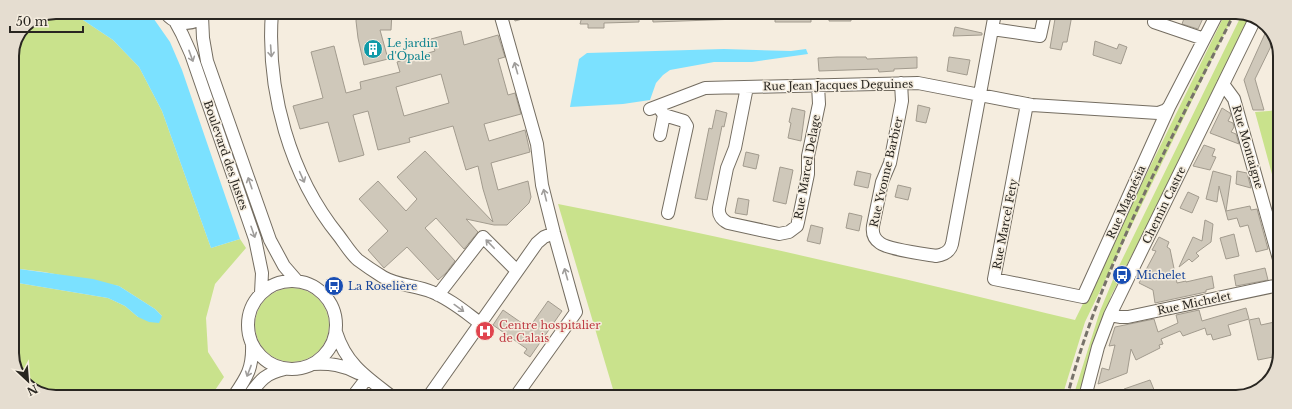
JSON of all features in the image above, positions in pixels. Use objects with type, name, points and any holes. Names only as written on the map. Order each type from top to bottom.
[{"type":"street","points":[[175,21],[189,23],[199,19]]},
{"type":"street","name":"Boulevard des Justes","points":[[204,19],[203,38],[208,61],[267,232],[280,260],[296,281]]},
{"type":"street","points":[[271,19],[270,34],[272,71],[279,111],[295,161],[310,194],[333,229],[357,259],[385,278],[413,288],[431,291],[438,294],[446,298],[480,323]]},
{"type":"street","points":[[502,19],[537,144],[542,185],[576,312],[520,390]]},
{"type":"street","points":[[981,95],[994,19]]},
{"type":"street","points":[[992,29],[1040,36],[1044,19]]},
{"type":"street","name":"Rue Magnésia","points":[[1083,297],[1169,107],[1214,19]]},
{"type":"street","name":"Boulevard des Justes","points":[[175,21],[191,54],[255,239],[262,273],[261,293]]},
{"type":"street","points":[[1154,22],[1204,39]]},
{"type":"street","name":"Chemin Castre","points":[[1087,390],[1098,347],[1110,315],[1252,23]]},
{"type":"street","name":"Rue Jean Jacques Deguines","points":[[657,110],[705,88],[901,83],[918,83],[1027,104],[1158,113],[1169,107]]},
{"type":"street","name":"Rue Yvonne Barbier","points":[[901,83],[902,101],[890,163],[882,182],[872,226],[872,233],[876,240],[883,246],[936,256],[944,254],[948,251],[952,244],[981,95]]},
{"type":"street","name":"Rue Montaigne","points":[[1223,84],[1234,99],[1273,238]]},
{"type":"street","name":"Rue Marcel Delage","points":[[747,87],[735,148],[727,168],[719,213],[721,218],[728,223],[782,234],[791,231],[798,222],[808,174],[808,156],[819,104],[818,85]]},
{"type":"street","name":"Rue Marcel Fety","points":[[1027,104],[994,278],[1083,297]]},
{"type":"street","points":[[660,135],[657,110],[684,120],[687,126],[668,214]]},
{"type":"street","points":[[433,390],[537,243],[544,236],[554,233]]},
{"type":"street","points":[[438,294],[483,237],[517,272]]},
{"type":"street","points":[[255,390],[265,377],[274,372],[286,369],[300,369],[313,364],[324,356],[329,349],[336,332],[334,310],[326,296],[312,285],[296,281],[275,284],[261,293],[253,304],[248,318],[248,333],[257,352],[265,360],[275,366],[286,369]]},
{"type":"street","name":"Rue Michelet","points":[[1110,315],[1121,317],[1135,316],[1273,286]]},
{"type":"street","points":[[336,332],[345,353],[351,362],[367,378],[384,390]]},
{"type":"street","points":[[238,390],[250,370],[252,361],[252,343]]},
{"type":"street","points":[[313,364],[329,363],[339,365],[367,378]]},
{"type":"street","points":[[358,390],[367,378]]},
{"type":"green space","points":[[56,19],[82,19],[113,40],[139,67],[162,111],[211,248],[240,239],[246,248],[215,284],[206,318],[208,352],[224,377],[215,390],[51,390],[35,384],[24,371],[19,355],[19,283],[108,298],[125,306],[138,317],[162,316],[155,309],[119,286],[19,269],[20,49],[25,35],[35,25]]},
{"type":"green space","points":[[1223,19],[1232,19],[1085,322],[1064,390],[613,390],[558,204],[817,259],[1075,320]]},
{"type":"green space","points":[[1240,19],[1248,21],[1189,143],[1111,296],[1082,390],[1075,390],[1100,311],[1117,270]]},
{"type":"green space","points":[[1273,111],[1273,178],[1255,112]]},
{"type":"green space","points":[[292,288],[306,291],[318,299],[326,311],[329,325],[326,339],[318,351],[306,359],[292,362],[278,359],[266,351],[258,339],[255,325],[258,311],[266,299],[278,291]]},
{"type":"water","points":[[82,19],[154,19],[170,42],[182,70],[240,239],[211,248],[162,111],[139,67],[113,40]]},
{"type":"water","points":[[724,49],[791,51],[806,49],[808,54],[752,62],[714,62],[670,70],[656,83],[650,100],[623,104],[570,107],[579,59],[587,53]]},
{"type":"water","points":[[19,269],[93,279],[119,286],[155,309],[162,316],[159,323],[149,322],[138,317],[125,306],[108,298],[19,283]]},
{"type":"building","name":"Le jardin d'Opale","points":[[356,19],[392,19],[391,30],[380,30],[388,59],[364,65]]},
{"type":"building","points":[[581,19],[639,19],[639,22],[604,23],[604,28],[588,28],[588,24],[580,24]]},
{"type":"building","points":[[653,19],[739,19],[653,22]]},
{"type":"building","points":[[775,19],[811,19],[811,22],[775,22]]},
{"type":"building","points":[[829,19],[851,19],[851,21],[829,21]]},
{"type":"building","points":[[1055,19],[1071,19],[1067,42],[1063,42],[1061,50],[1050,48]]},
{"type":"building","points":[[1184,19],[1203,19],[1198,29],[1182,24]]},
{"type":"building","points":[[955,27],[982,33],[982,35],[953,36]]},
{"type":"building","points":[[461,31],[464,45],[498,35],[505,57],[498,59],[508,95],[515,93],[521,114],[484,124],[489,141],[525,130],[530,152],[491,163],[498,190],[528,181],[531,197],[529,203],[507,225],[494,225],[466,219],[478,232],[464,249],[436,218],[425,228],[455,261],[446,273],[438,280],[407,247],[384,268],[368,250],[388,231],[359,199],[378,181],[406,211],[417,199],[397,177],[425,151],[493,222],[478,166],[466,170],[453,126],[409,138],[410,142],[378,150],[368,111],[353,115],[364,155],[339,162],[328,122],[300,129],[293,106],[323,98],[311,52],[334,46],[346,93],[361,89],[360,82],[400,72],[397,62],[435,51],[431,39]],"holes":[[[441,74],[449,103],[404,116],[396,87]]]},
{"type":"building","points":[[1265,34],[1271,46],[1255,79],[1264,110],[1253,110],[1244,80]]},
{"type":"building","points":[[1095,41],[1117,49],[1119,44],[1127,47],[1121,64],[1093,55]]},
{"type":"building","points":[[866,57],[867,59],[917,57],[917,68],[894,69],[894,71],[879,72],[878,69],[819,71],[818,58]]},
{"type":"building","points":[[949,57],[970,60],[967,75],[947,71]]},
{"type":"building","points":[[918,105],[930,108],[926,123],[916,121]]},
{"type":"building","points":[[792,108],[805,111],[801,141],[788,138]]},
{"type":"building","points":[[1222,108],[1231,115],[1228,121],[1233,123],[1234,127],[1231,132],[1236,134],[1239,144],[1210,133]]},
{"type":"building","points":[[716,110],[727,113],[724,127],[722,126],[707,200],[695,198],[709,128],[712,129]]},
{"type":"building","points":[[1204,145],[1215,149],[1212,156],[1216,157],[1210,170],[1193,166]]},
{"type":"building","points":[[746,152],[759,155],[756,169],[743,166]]},
{"type":"building","points":[[780,167],[793,170],[786,204],[773,201]]},
{"type":"building","points":[[857,171],[871,174],[868,188],[854,185]]},
{"type":"building","points":[[1213,171],[1231,176],[1226,211],[1250,206],[1251,210],[1257,209],[1268,249],[1256,252],[1248,225],[1240,227],[1237,218],[1228,220],[1219,186],[1217,202],[1206,199]]},
{"type":"building","points":[[1237,171],[1247,173],[1251,188],[1236,184]]},
{"type":"building","points":[[898,185],[911,188],[908,200],[895,197]]},
{"type":"building","points":[[1188,192],[1199,197],[1192,213],[1180,208]]},
{"type":"building","points":[[738,198],[749,200],[747,215],[735,213]]},
{"type":"building","points":[[849,213],[862,216],[859,231],[846,228]]},
{"type":"building","points":[[1205,220],[1213,224],[1211,242],[1196,253],[1199,256],[1192,262],[1189,259],[1179,267],[1193,237],[1202,241]]},
{"type":"building","points":[[811,225],[823,228],[820,244],[807,241]]},
{"type":"building","points":[[1234,234],[1239,256],[1226,259],[1220,238]]},
{"type":"building","points":[[1159,237],[1169,242],[1167,247],[1170,249],[1177,283],[1212,276],[1214,288],[1206,290],[1206,292],[1155,303],[1153,290],[1139,283],[1156,251],[1152,250]]},
{"type":"building","points":[[1265,268],[1268,280],[1236,286],[1234,275]]},
{"type":"building","points":[[548,301],[562,311],[530,357],[524,353],[527,349],[493,325],[503,310],[529,328]]},
{"type":"building","points":[[1246,308],[1249,319],[1228,325],[1231,335],[1213,340],[1211,334],[1207,335],[1205,328],[1183,336],[1180,331],[1161,339],[1163,344],[1159,345],[1160,348],[1136,360],[1131,349],[1127,373],[1098,384],[1102,368],[1109,370],[1115,345],[1109,346],[1115,327],[1154,319],[1158,332],[1178,323],[1176,315],[1199,310],[1202,321]]},
{"type":"building","points":[[1259,318],[1261,325],[1273,322],[1273,357],[1258,360],[1249,320]]},
{"type":"building","points":[[1150,380],[1154,390],[1124,390]]},
{"type":"railway","points":[[1069,390],[1082,347],[1119,249],[1163,154],[1231,19]]},
{"type":"place","name":"Le jardin d'Opale","points":[[373,49]]},
{"type":"place","name":"Michelet","points":[[1122,275]]},
{"type":"place","name":"La Roselière","points":[[334,286]]},
{"type":"place","name":"Centre hospitalier de Calais","points":[[485,331]]}]
